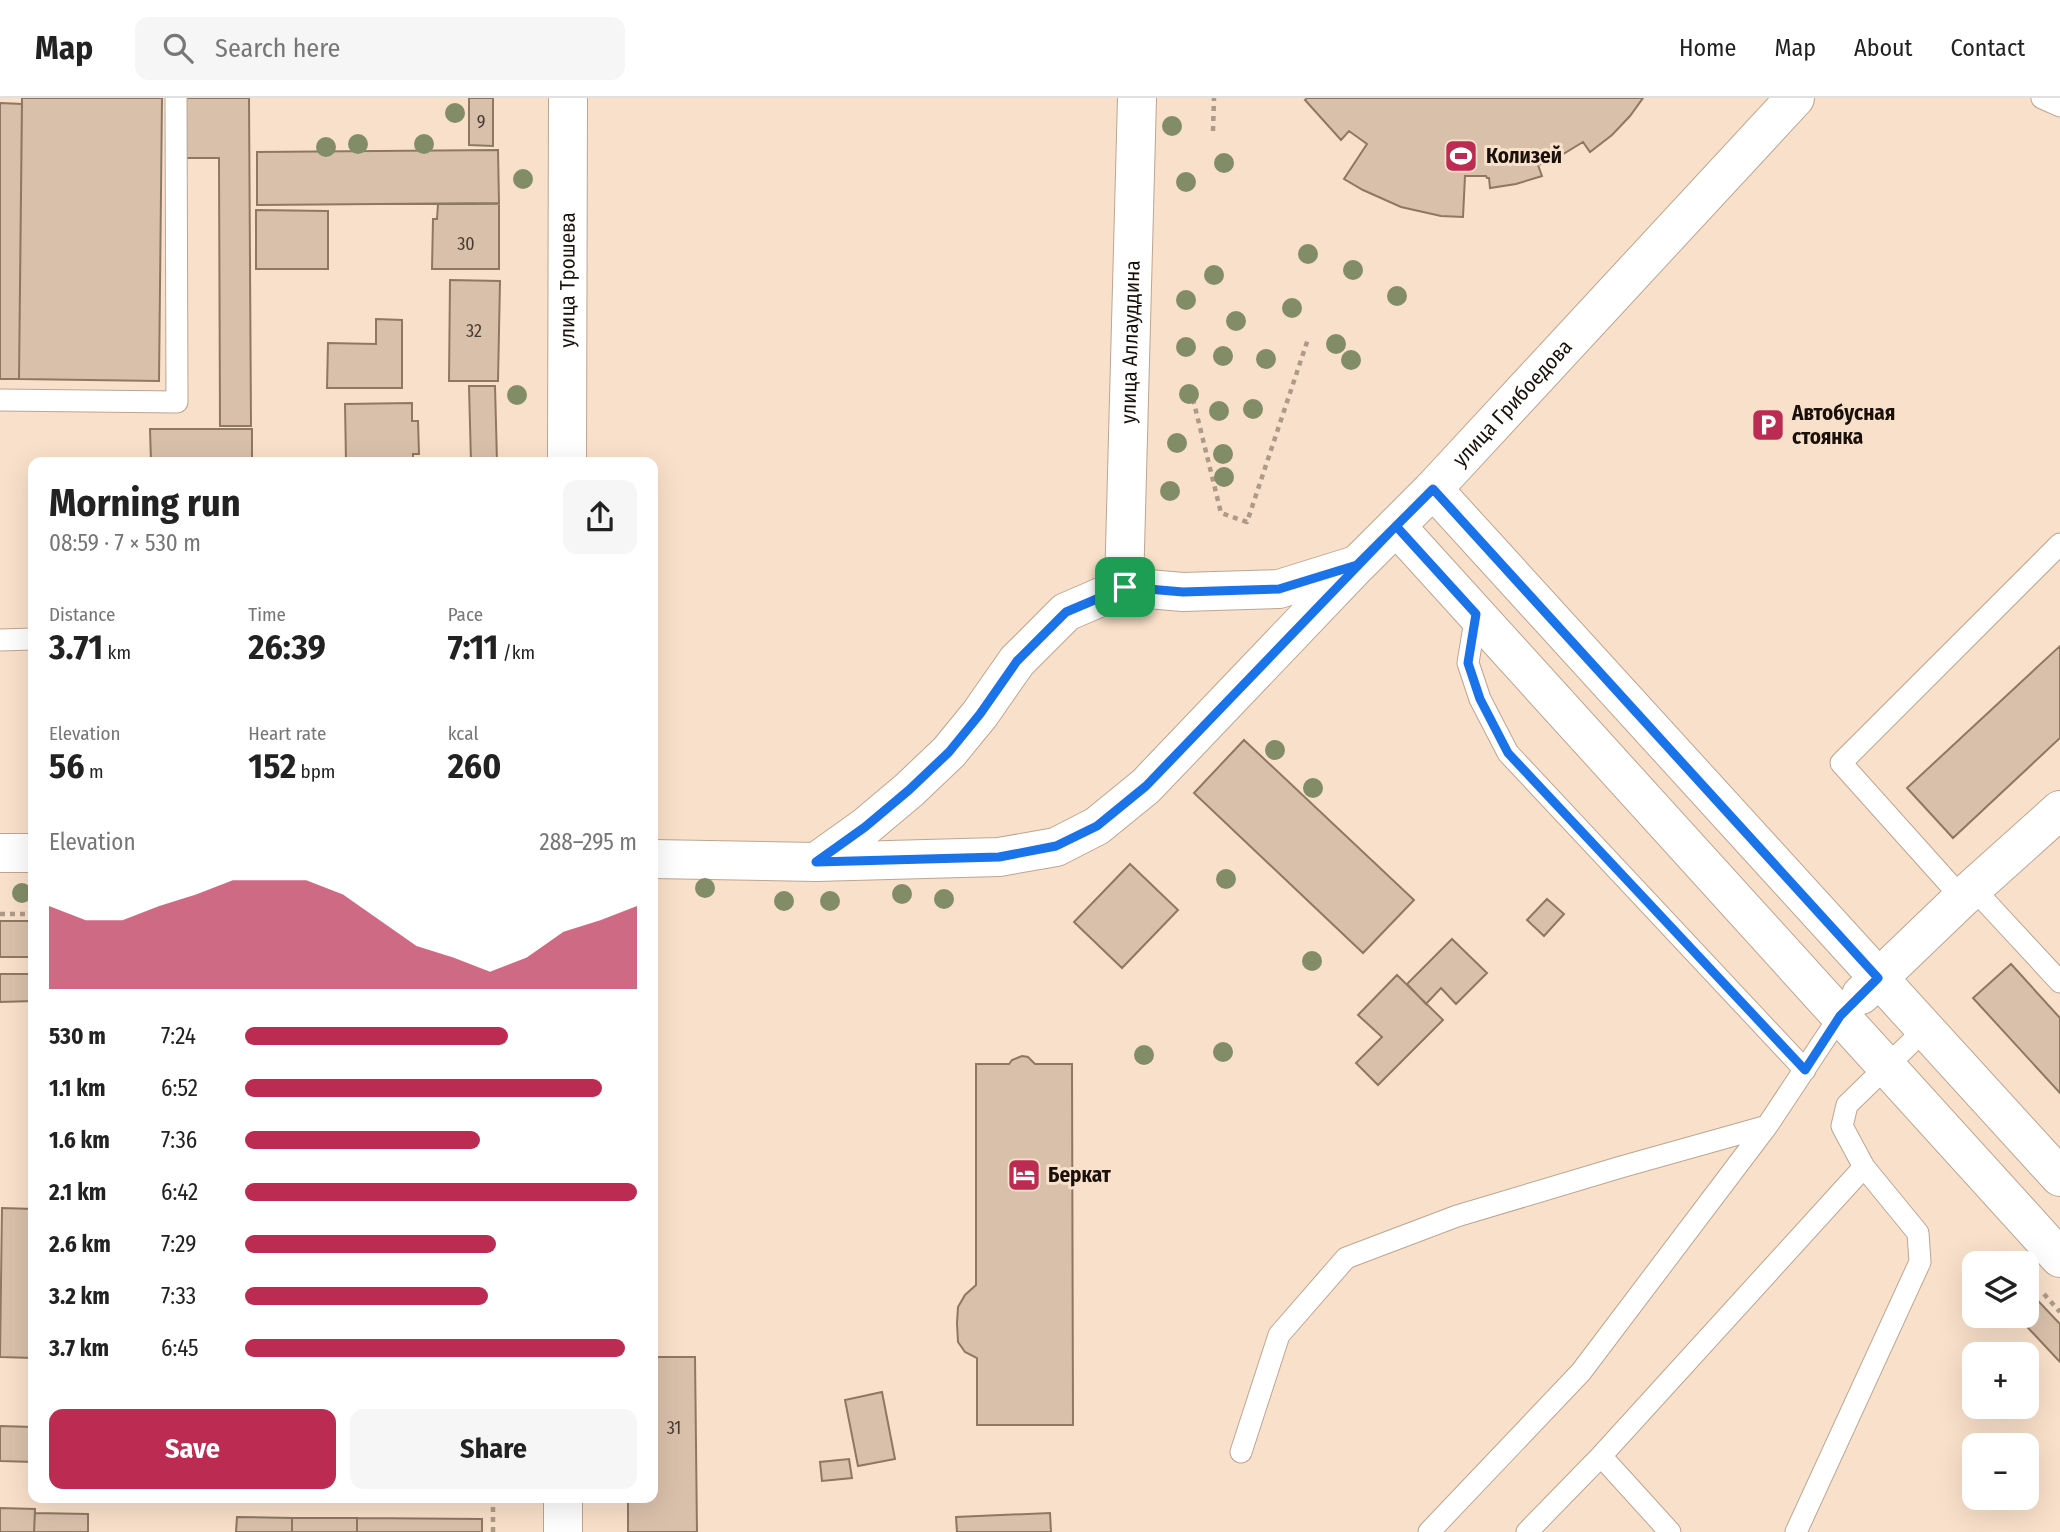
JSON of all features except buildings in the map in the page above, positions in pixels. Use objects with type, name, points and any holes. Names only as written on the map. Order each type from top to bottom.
[{"type":"street","name":"улица Трошева","points":[[567,457],[568,98]]},
{"type":"street","name":"улица Аллауддина","points":[[1125,587],[1137,98]]},
{"type":"street","name":"улица Грибоедова","points":[[658,859],[816,862],[999,857],[1056,846],[1097,826],[1146,786],[1433,489],[1794,98]]},
{"type":"street","points":[[1433,489],[2060,1177]]},
{"type":"street","points":[[1396,526],[2060,1258]]},
{"type":"street","points":[[816,862],[865,827],[949,752],[1017,661],[1066,612],[1125,587],[1183,592],[1279,589],[1357,565]]},
{"type":"street","points":[[1840,1016],[1968,893],[2060,810]]},
{"type":"street","points":[[0,853],[28,853]]},
{"type":"street","points":[[563,1503],[563,1532]]},
{"type":"lane","points":[[0,400],[177,402],[176,98]]},
{"type":"lane","points":[[2042,98],[2060,106]]},
{"type":"lane","points":[[2060,544],[1841,762],[1968,893],[2060,982]]},
{"type":"lane","points":[[1476,614],[1468,663],[1480,699],[1508,753],[1805,1070]]},
{"type":"lane","points":[[0,640],[28,639]]},
{"type":"lane","points":[[1429,1532],[1581,1372],[1767,1126],[1840,1016]]},
{"type":"lane","points":[[1796,1532],[1920,1262],[1918,1233],[1864,1167],[1842,1126],[1847,1105],[1925,1029]]},
{"type":"lane","points":[[1241,1452],[1279,1335],[1346,1258],[1457,1216],[1767,1126]]},
{"type":"lane","points":[[1527,1532],[1601,1456],[1864,1167]]},
{"type":"lane","points":[[1601,1456],[1670,1532]]},
{"type":"path","points":[[1213,131],[1214,98]]},
{"type":"path","points":[[1194,399],[1222,513],[1247,522],[1308,339]]},
{"type":"path","points":[[0,914],[28,914]]},
{"type":"path","points":[[493,1503],[493,1532]]},
{"type":"place","name":"Колизей","points":[[1461,156]]},
{"type":"place","name":"Автобусная стоянка","points":[[1768,425]]},
{"type":"place","name":"Беркат","points":[[1024,1175]]},
{"type":"route","points":[[1125,587],[1066,612],[1017,661],[949,752],[865,827],[816,862],[999,857],[1056,846],[1097,826],[1146,786],[1357,565],[1396,526],[1476,614],[1468,663],[1480,699],[1508,753],[1805,1070],[1840,1016],[1878,978],[1433,489],[1357,565],[1279,589],[1183,592],[1125,587]]}]
